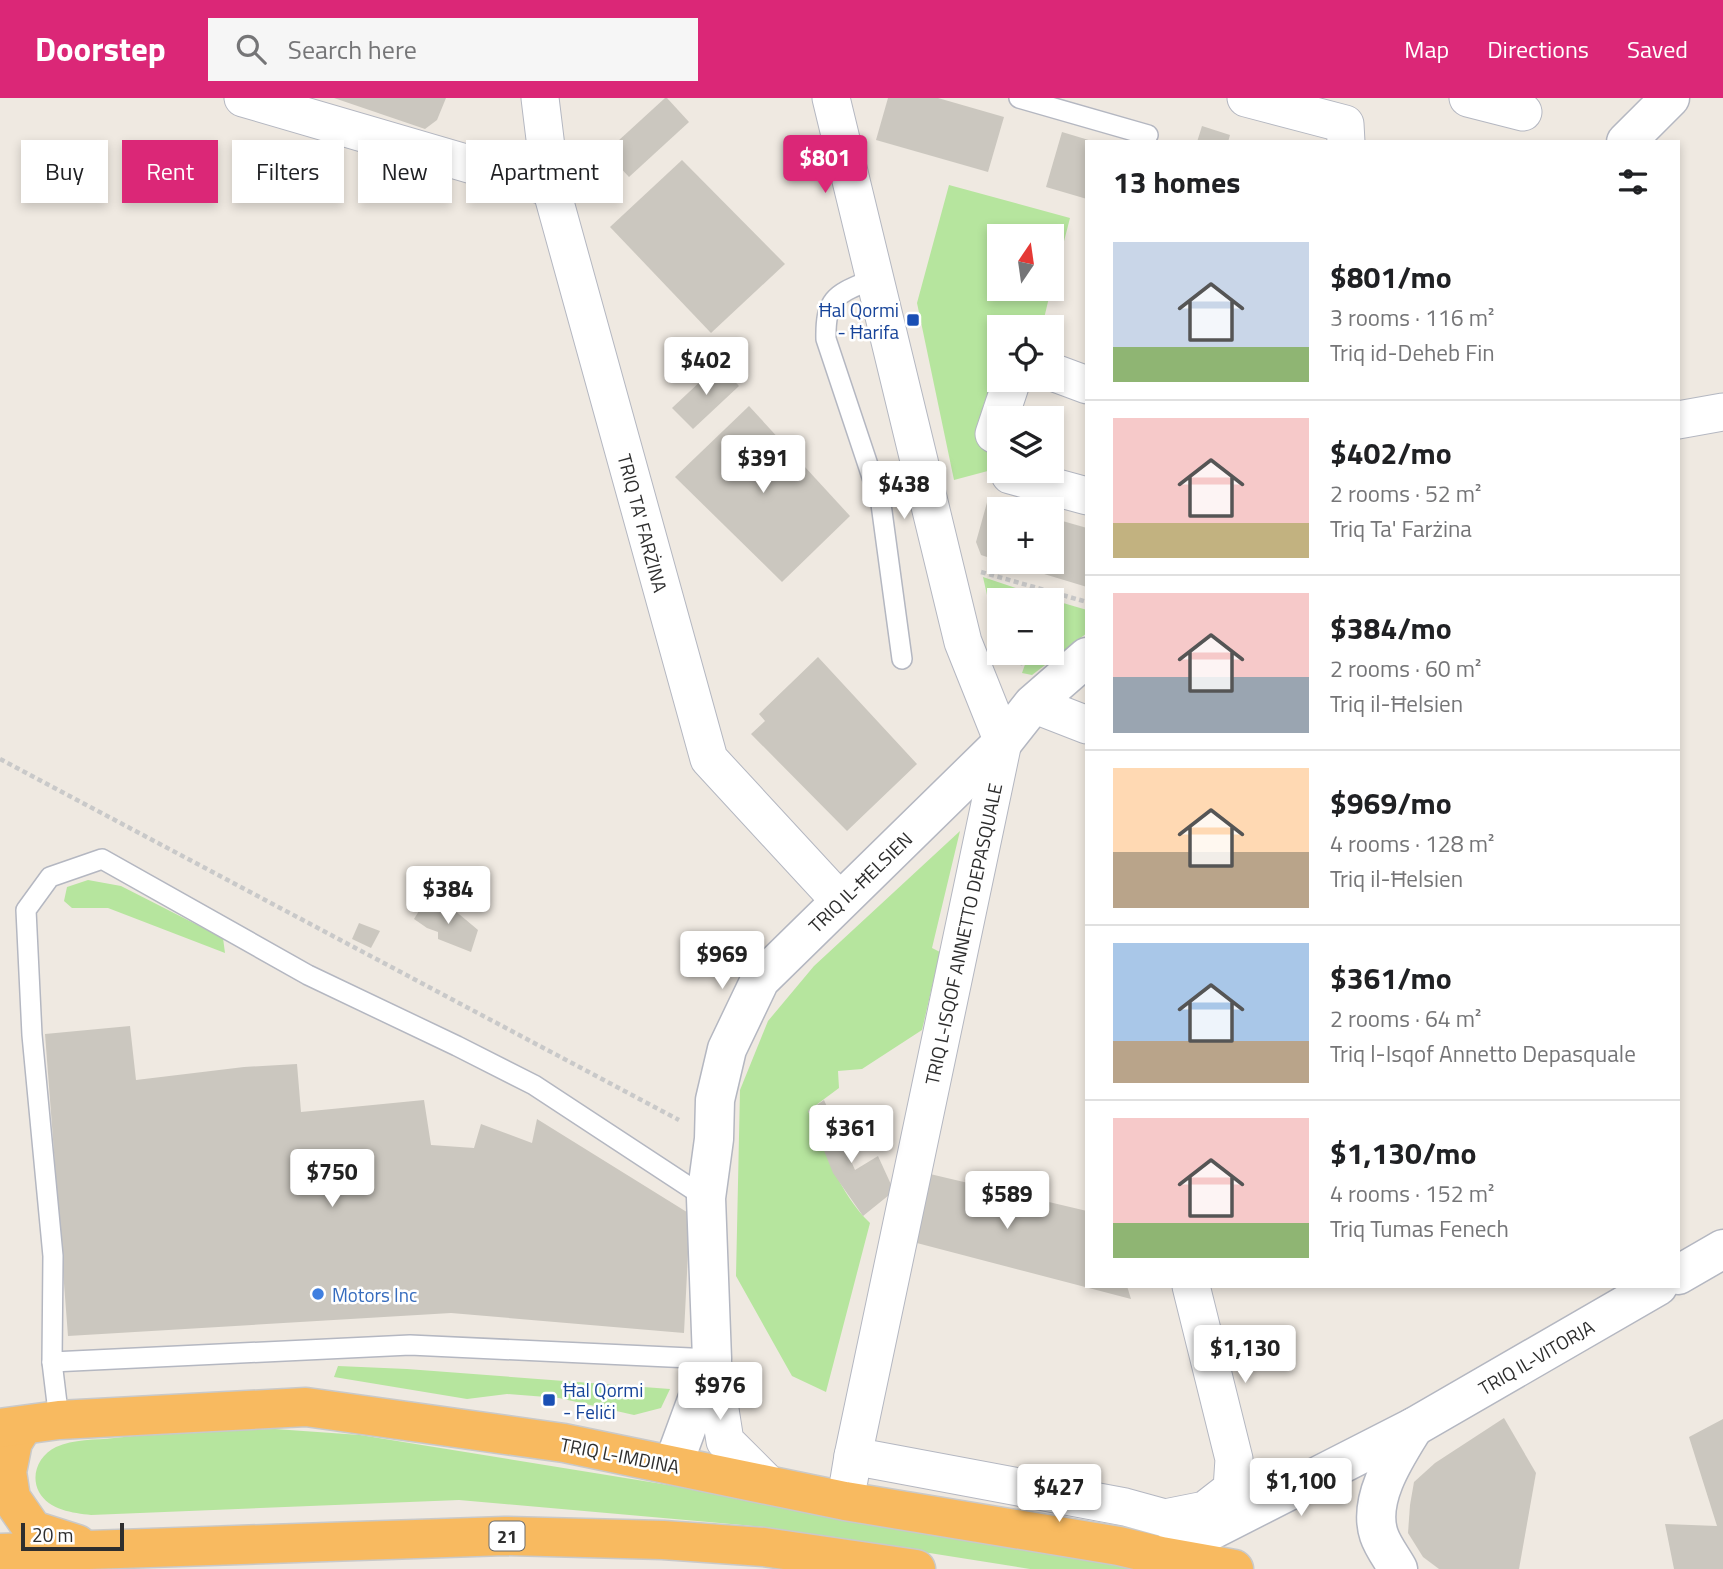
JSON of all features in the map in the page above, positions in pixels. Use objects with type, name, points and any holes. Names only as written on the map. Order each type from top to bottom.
[{"type":"highway","name":"TRIQ L-IMDINA","points":[[11,1427],[60,1420],[306,1407],[564,1443],[845,1501],[1119,1546],[1234,1569]]},
{"type":"highway","points":[[11,1427],[13,1442],[7,1472],[11,1498],[33,1530],[96,1550]]},
{"type":"highway","name":"21","points":[[0,1553],[505,1536],[764,1546],[916,1569]]},
{"type":"street","points":[[243,98],[466,163]]},
{"type":"street","name":"TRIQ TA' FARŻINA","points":[[540,98],[545,140]]},
{"type":"street","points":[[831,98],[963,642],[1003,742]]},
{"type":"street","points":[[1246,98],[1348,121]]},
{"type":"street","points":[[1468,98],[1523,112]]},
{"type":"street","points":[[1628,140],[1670,98]]},
{"type":"street","name":"TRIQ TA' FARŻINA","points":[[555,203],[709,759],[840,901]]},
{"type":"street","points":[[1064,376],[1085,384]]},
{"type":"street","points":[[1680,419],[1723,412]]},
{"type":"street","points":[[1039,483],[1085,495]]},
{"type":"street","name":"TRIQ IL-ĦELSIEN","points":[[769,1485],[725,1441],[712,1359],[706,1198],[714,1139],[715,1100],[727,1049],[760,980],[1003,742],[1033,704],[1085,659]]},
{"type":"street","points":[[1033,704],[1085,724]]},
{"type":"street","name":"TRIQ L-ISQOF ANNETTO DEPASQUALE","points":[[845,1501],[1003,742]]},
{"type":"street","points":[[1680,1274],[1723,1249]]},
{"type":"street","points":[[853,1456],[1125,1507],[1165,1518],[1205,1510],[1232,1489],[1234,1459],[1191,1288]]},
{"type":"street","name":"TRIQ IL-VITORJA","points":[[1161,1556],[1414,1427],[1655,1288]]},
{"type":"street","name":"TRIQ IL-ĦELSIEN","points":[[673,1465],[712,1359]]},
{"type":"street","name":"TRIQ IL-VITORJA","points":[[1398,1569],[1379,1535],[1377,1514],[1382,1487],[1414,1427]]},
{"type":"lane","points":[[1019,98],[1148,135]]},
{"type":"lane","points":[[875,278],[844,291],[831,303],[825,318],[826,339],[881,503],[902,659]]},
{"type":"lane","points":[[60,1420],[52,1362],[53,1256],[32,1035],[26,910],[50,877],[102,859],[308,975],[534,1085],[706,1198]]},
{"type":"lane","points":[[52,1362],[410,1345],[712,1359]]},
{"type":"path","points":[[977,571],[1039,588]]},
{"type":"path","points":[[1064,595],[1085,600]]},
{"type":"path","points":[[0,759],[714,1139]]},
{"type":"green space","points":[[949,185],[1070,218],[1064,241],[1064,224],[987,224],[987,301],[1048,301],[1045,315],[987,315],[987,392],[999,392],[999,406],[987,406],[987,471],[954,480],[917,303]]},
{"type":"green space","points":[[983,577],[1016,588],[987,588],[987,595]]},
{"type":"green space","points":[[1064,603],[1085,609],[1085,635],[1064,651]]},
{"type":"green space","points":[[1025,665],[1045,665],[1032,675],[1022,673]]},
{"type":"green space","points":[[960,831],[932,948],[940,952],[922,1030],[862,1069],[838,1071],[839,1088],[808,1111],[841,1184],[870,1223],[826,1392],[792,1376],[736,1276],[740,1090],[768,1021],[814,966]]},
{"type":"green space","points":[[88,880],[121,886],[223,938],[225,953],[108,908],[72,908],[64,901],[67,887]]},
{"type":"green space","points":[[338,1366],[670,1389],[661,1408],[634,1415],[559,1398],[507,1394],[467,1399],[334,1377]]},
{"type":"green space","points":[[275,1429],[360,1435],[773,1502],[1142,1569],[1030,1569],[765,1527],[459,1500],[91,1515],[55,1507],[43,1498],[36,1486],[36,1472],[41,1460],[56,1447],[70,1442],[174,1432]]},
{"type":"building","points":[[334,98],[446,98],[437,120],[425,129]]},
{"type":"building","points":[[665,98],[689,122],[629,177],[623,170],[623,140],[619,140]]},
{"type":"building","points":[[888,98],[938,98],[1004,117],[988,172],[876,140]]},
{"type":"building","points":[[1202,126],[1230,135],[1229,140],[1198,140]]},
{"type":"building","points":[[1062,132],[1089,140],[1085,140],[1085,198],[1046,187]]},
{"type":"building","points":[[682,160],[785,264],[711,333],[610,227]]},
{"type":"building","points":[[719,364],[739,386],[693,429],[672,408]]},
{"type":"building","points":[[749,406],[850,516],[782,582],[675,477]]},
{"type":"building","points":[[987,503],[987,557],[981,555],[976,542]]},
{"type":"building","points":[[1064,521],[1085,527],[1085,586],[1044,574],[1064,574]]},
{"type":"building","points":[[818,657],[917,764],[847,831],[751,734],[765,721],[759,714]]},
{"type":"building","points":[[447,904],[478,930],[471,952],[438,939],[438,932],[414,919],[422,906]]},
{"type":"building","points":[[359,923],[380,931],[371,948],[352,939]]},
{"type":"building","points":[[130,1026],[136,1080],[244,1067],[297,1064],[301,1112],[424,1100],[431,1145],[474,1148],[481,1124],[532,1143],[537,1119],[690,1214],[684,1333],[451,1313],[68,1336],[45,1034]]},
{"type":"building","points":[[824,1100],[855,1170],[878,1156],[894,1191],[863,1216],[833,1173],[808,1111]]},
{"type":"building","points":[[930,1174],[1085,1211],[1085,1287],[913,1242]]},
{"type":"building","points":[[1089,1288],[1128,1288],[1131,1299]]},
{"type":"building","points":[[1504,1418],[1536,1473],[1519,1569],[1439,1569],[1423,1557],[1408,1533],[1414,1482],[1435,1463]]},
{"type":"building","points":[[1723,1419],[1723,1569],[1674,1569],[1665,1524],[1717,1526],[1689,1437]]},
{"type":"place","name":"Ħal Qormi - Ħarifa","points":[[913,320]]},
{"type":"place","name":"Motors Inc","points":[[318,1294]]},
{"type":"place","name":"Ħal Qormi - Feliċi","points":[[549,1400]]}]
